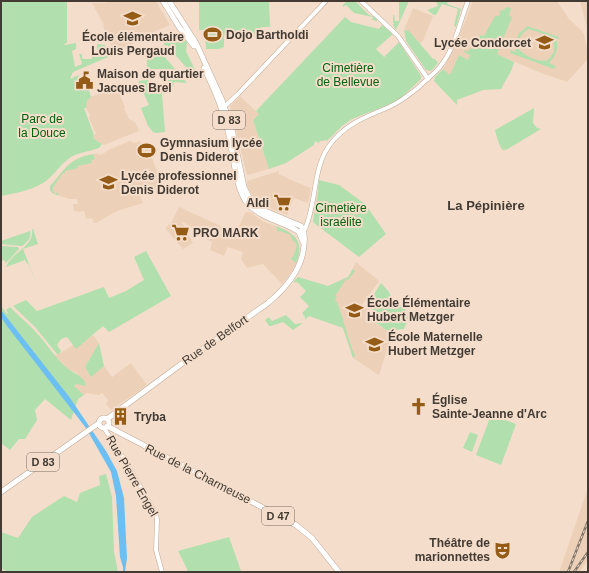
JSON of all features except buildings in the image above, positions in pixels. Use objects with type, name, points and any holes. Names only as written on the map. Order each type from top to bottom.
[{"type":"main road","name":"D 83","points":[[163,1],[179,27],[193,44],[222,108],[240,191],[247,203],[263,215],[301,230]]},
{"type":"main road","name":"D 83","points":[[169,1],[196,44],[225,106],[232,129],[244,187],[251,201],[264,211],[301,230]]},
{"type":"main road","name":"Rue de Belfort","points":[[107,419],[277,296],[297,272],[301,261],[304,246],[301,230]]},
{"type":"main road","points":[[101,419],[107,419],[109,422],[106,427],[100,426],[99,424],[101,419]]},
{"type":"main road","name":"D 83","points":[[1,492],[85,432],[99,424]]},
{"type":"main road","name":"Rue de la Charmeuse","points":[[106,427],[296,525],[312,538],[339,572]]},
{"type":"street","points":[[225,106],[326,1]]},
{"type":"street","points":[[361,1],[398,36],[428,79]]},
{"type":"street","points":[[301,230],[308,221],[319,169],[327,148],[346,128],[356,121],[405,99],[428,79],[442,64],[453,44],[468,1]]},
{"type":"street","name":"Rue Pierre Engel","points":[[106,427],[156,514],[156,550],[162,572]]},
{"type":"shaded area","points":[[107,1],[156,1],[170,25],[114,52],[103,26],[104,25],[92,3],[107,3]]},
{"type":"shaded area","name":"Lycée Condorcet","points":[[473,1],[557,1],[569,19],[584,34],[588,59],[567,82],[541,73],[494,53],[470,55],[468,60],[459,55],[450,76],[443,69],[455,47]]},
{"type":"shaded area","points":[[580,1],[588,1],[588,32],[585,20]]},
{"type":"shaded area","points":[[413,8],[433,16],[423,41],[419,44],[409,31],[404,30]]},
{"type":"shaded area","points":[[116,86],[129,119],[135,122],[139,131],[104,145],[94,139],[93,136],[96,134],[89,118],[90,115],[86,108],[86,101],[91,97]]},
{"type":"shaded area","points":[[240,96],[259,114],[253,120],[269,169],[247,175],[230,106]]},
{"type":"shaded area","name":"Lycée professionnel Denis Diderot","points":[[130,141],[134,143],[140,141],[141,144],[143,143],[143,145],[148,147],[163,187],[139,193],[143,203],[117,211],[94,223],[92,218],[86,219],[84,211],[74,211],[73,204],[78,204],[77,199],[63,197],[52,193],[50,190],[51,185],[67,166],[76,159],[98,153],[100,155]]},
{"type":"shaded area","points":[[279,171],[279,174],[311,188],[308,203],[294,198],[287,215],[260,203],[253,196],[247,186],[247,181]]},
{"type":"shaded area","points":[[179,207],[236,233],[245,213],[247,212],[250,212],[262,221],[288,231],[296,238],[299,246],[299,256],[294,269],[282,284],[263,264],[247,268],[241,259],[243,252],[228,247],[224,256],[210,250],[212,242],[206,239],[206,236],[181,221],[193,243],[183,249],[165,228],[171,223]]},
{"type":"shaded area","name":"École Élémentaire Hubert Metzger","points":[[356,262],[379,281],[362,305],[379,316],[376,324],[392,334],[379,375],[353,358],[328,286],[348,277]]},
{"type":"shaded area","points":[[93,335],[99,343],[85,367],[91,376],[104,366],[112,377],[131,363],[147,385],[111,410],[106,404],[108,400],[102,393],[99,395],[87,393],[84,395],[74,386],[76,384],[77,373],[68,369],[54,355],[59,354],[73,345],[76,348]]},
{"type":"shaded area","points":[[588,488],[588,560],[580,572],[559,572]]},
{"type":"green space","name":"Parc de la Douce","points":[[5,1],[67,1],[67,43],[64,44],[76,43],[76,49],[72,51],[75,67],[82,64],[79,54],[82,54],[82,59],[92,59],[92,55],[97,52],[97,44],[105,45],[109,55],[107,55],[108,57],[73,72],[70,79],[79,75],[76,83],[85,86],[85,91],[88,87],[91,97],[87,101],[86,108],[84,108],[94,135],[94,139],[102,144],[99,148],[71,157],[50,178],[38,186],[1,196],[1,3]]},
{"type":"green space","points":[[199,1],[269,1],[270,27],[261,27],[261,34],[224,35],[224,47],[219,49],[206,49],[205,30],[199,30]]},
{"type":"green space","points":[[347,1],[355,1],[369,15],[373,16],[377,19],[377,21],[372,20],[373,17],[354,13],[346,5],[343,7]]},
{"type":"green space","points":[[399,1],[409,1],[396,30],[393,24],[395,24],[393,23],[393,15],[395,21],[399,21]]},
{"type":"green space","points":[[436,1],[448,1],[447,4],[461,9],[456,27],[454,26],[458,9],[442,4],[436,15],[427,10],[438,6]]},
{"type":"green space","points":[[506,7],[511,8],[509,16],[512,17],[497,54],[514,62],[512,69],[501,89],[483,90],[457,100],[457,105],[434,81],[435,77],[443,69],[450,75],[459,55],[468,60],[470,55],[464,52],[465,50],[467,52],[469,49],[470,50],[480,35],[484,36],[495,16],[499,16],[499,11],[504,10]]},
{"type":"green space","name":"Cimetière de Bellevue","points":[[345,17],[351,22],[379,29],[382,25],[393,34],[376,49],[384,57],[399,42],[421,76],[421,79],[401,98],[393,103],[352,119],[342,126],[326,142],[327,140],[320,141],[319,143],[315,141],[314,145],[286,163],[269,169],[253,120],[259,114],[256,111]]},
{"type":"green space","points":[[527,26],[559,37],[558,39],[556,38],[556,52],[549,63],[556,66],[554,69],[510,53],[511,50],[515,52],[518,34]],"holes":[[[529,29],[550,36],[554,41],[554,52],[548,60],[540,61],[532,58],[521,52],[519,49],[520,37]]]},
{"type":"green space","points":[[404,30],[409,31],[438,63],[431,71],[426,70],[406,41]]},
{"type":"green space","points":[[176,32],[187,42],[186,51],[200,80],[196,79],[167,45],[165,46],[162,40],[163,38]]},
{"type":"green space","points":[[155,48],[156,50],[158,49],[175,69],[168,75],[168,71],[153,69],[151,75],[148,75],[146,52]]},
{"type":"green space","points":[[176,70],[187,83],[174,82],[173,87],[168,87],[168,77]]},
{"type":"green space","points":[[148,80],[153,84],[157,84],[157,88],[162,93],[165,132],[153,132],[148,126],[141,108],[149,105],[138,81]]},
{"type":"green space","points":[[534,108],[533,123],[537,128],[541,129],[506,150],[505,149],[504,151],[499,145],[495,130]]},
{"type":"green space","points":[[93,154],[95,159],[91,160],[92,163],[77,166],[78,168],[65,171],[65,173],[62,174],[52,189],[54,190],[53,192],[56,194],[57,192],[59,195],[54,194],[51,192],[50,186],[68,166],[78,159]]},
{"type":"green space","name":"Cimetière israélite","points":[[319,180],[339,185],[365,204],[386,234],[359,257],[314,223],[313,221]]},
{"type":"green space","points":[[276,226],[293,235],[299,244],[299,255],[296,263],[291,259],[297,246],[295,242],[290,237],[291,235],[280,231],[278,232]]},
{"type":"green space","points":[[32,229],[38,244],[23,249],[36,282],[28,263],[27,264],[25,260],[6,267],[13,257],[30,240]]},
{"type":"green space","points":[[30,231],[30,238],[22,246],[1,244],[1,241]]},
{"type":"green space","points":[[1,246],[18,247],[19,249],[6,263],[4,260],[1,261]]},
{"type":"green space","points":[[146,251],[171,296],[109,332],[103,326],[76,349],[67,337],[61,339],[57,345],[61,351],[57,354],[35,327],[13,306],[26,300],[37,311],[104,287],[109,298],[126,291],[144,280],[134,257]]},
{"type":"green space","points":[[353,269],[355,271],[348,280],[346,279],[335,296],[337,297],[335,300],[337,302],[355,356],[353,358],[343,328],[309,316],[305,320],[302,313],[309,306],[300,297],[306,291],[297,282],[295,283],[294,281],[298,277],[328,286],[348,277]]},
{"type":"green space","points":[[381,283],[389,292],[394,304],[404,308],[410,317],[404,329],[395,330],[392,334],[376,323],[382,316],[373,310],[374,306],[371,299]]},
{"type":"green space","points":[[1,306],[7,314],[8,313],[6,310],[10,307],[28,324],[62,364],[78,375],[86,386],[76,384],[74,386],[84,395],[78,399],[71,420],[45,399],[35,410],[37,420],[25,439],[19,439],[10,450],[1,443],[1,317],[2,318],[5,316],[1,310]]},
{"type":"green space","points":[[286,315],[295,324],[303,323],[293,330],[283,322],[269,326],[265,320],[269,317],[272,321]]},
{"type":"green space","points":[[99,343],[104,366],[91,377],[85,367]]},
{"type":"green space","points":[[491,415],[516,424],[501,465],[476,455]]},
{"type":"green space","points":[[470,432],[478,435],[472,452],[463,448]]},
{"type":"green space","points":[[106,474],[112,497],[114,552],[118,572],[7,572],[1,568],[1,532],[18,538],[32,517],[64,496],[77,502],[80,493],[100,485],[99,476]]},
{"type":"green space","points":[[229,537],[241,571],[244,572],[187,572],[178,551]]},
{"type":"water","points":[[1,310],[70,398],[106,451],[117,471],[124,498],[127,558],[125,572],[123,572],[120,557],[116,496],[111,472],[86,428],[7,326],[1,317]]},
{"type":"railway","points":[[568,572],[588,521]]},
{"type":"railway","points":[[574,572],[588,552]]},
{"type":"place","name":"École élémentaire Louis Pergaud","points":[[133,18]]},
{"type":"place","name":"Dojo Bartholdi","points":[[213,35]]},
{"type":"place","name":"Lycée Condorcet","points":[[544,43]]},
{"type":"place","name":"Maison de quartier Jacques Brel","points":[[84,81]]},
{"type":"place","name":"Gymnasium lycée Denis Diderot","points":[[147,150]]},
{"type":"place","name":"Lycée professionnel Denis Diderot","points":[[108,183]]},
{"type":"place","name":"Aldi","points":[[282,203]]},
{"type":"place","name":"PRO MARK","points":[[180,233]]},
{"type":"place","name":"École Élémentaire Hubert Metzger","points":[[354,310]]},
{"type":"place","name":"École Maternelle Hubert Metzger","points":[[375,344]]},
{"type":"place","name":"Église Sainte-Jeanne d'Arc","points":[[419,407]]},
{"type":"place","name":"Tryba","points":[[121,417]]},
{"type":"place","name":"Théâtre de marionnettes","points":[[503,550]]},
{"type":"district","name":"La Pépinière","points":[[486,205]]}]
